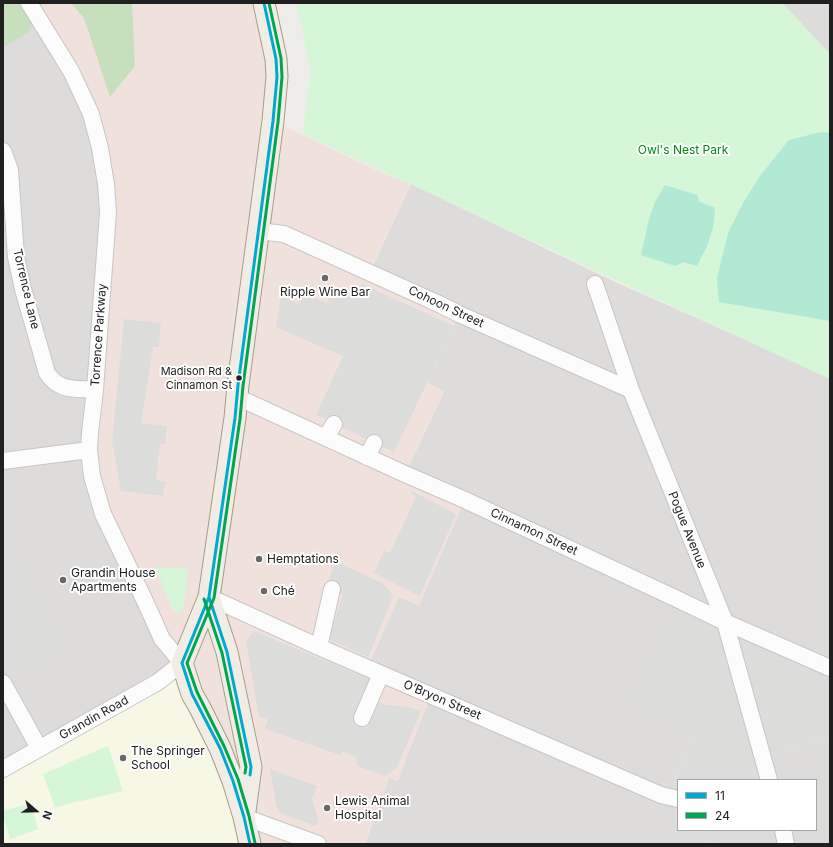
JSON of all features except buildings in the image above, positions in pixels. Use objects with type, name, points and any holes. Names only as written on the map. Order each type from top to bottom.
[{"type":"main road","points":[[250,844],[244,817],[233,781],[220,748],[192,694],[182,663],[209,597],[234,426],[260,212],[273,121],[277,77],[276,59],[264,3]]},
{"type":"main road","points":[[209,597],[228,652],[251,767],[244,817]]},
{"type":"street","name":"Torrence Parkway","points":[[29,3],[71,71],[91,114],[100,148],[106,184],[108,212],[90,434],[92,476],[103,514],[162,639],[182,663]]},
{"type":"street","name":"Torrence Lane","points":[[3,151],[10,170],[16,257],[23,289],[47,373],[51,380],[57,385],[66,388],[94,390]]},
{"type":"street","name":"Cohoon Street","points":[[259,230],[284,234],[370,280],[436,310],[459,314],[631,390]]},
{"type":"street","name":"Pogue Avenue","points":[[595,284],[631,390],[725,622],[769,779]]},
{"type":"street","name":"Cinnamon Street","points":[[237,397],[330,431],[371,450],[441,490],[472,503],[725,622],[830,668]]},
{"type":"street","points":[[3,461],[90,450]]},
{"type":"street","points":[[319,647],[332,589]]},
{"type":"street","name":"O’Bryon Street","points":[[209,597],[319,647],[370,673],[661,795],[677,799]]},
{"type":"street","name":"Grandin Road","points":[[3,769],[158,682],[182,663]]},
{"type":"street","points":[[362,718],[370,673]]},
{"type":"street","points":[[3,683],[39,748]]},
{"type":"street","points":[[244,817],[318,844]]},
{"type":"street","points":[[783,831],[786,844]]},
{"type":"shaded area","points":[[19,3],[46,3],[33,9],[91,114],[182,663],[3,769],[3,14]]},
{"type":"shaded area","points":[[46,3],[264,3],[273,121],[387,175],[411,184],[370,272],[459,314],[427,382],[444,391],[405,474],[465,500],[419,606],[399,597],[367,668],[431,695],[398,781],[389,778],[365,844],[250,844],[92,476],[108,213],[100,148],[33,10]]},
{"type":"shaded area","points":[[782,3],[830,3],[830,54]]},
{"type":"shaded area","points":[[411,184],[615,282],[830,377],[830,668],[694,733],[669,796],[677,799],[677,831],[717,831],[717,842],[698,844],[365,844],[389,778],[398,781],[367,668],[399,597],[419,605],[405,474],[444,392],[427,383],[454,326],[370,272]]},
{"type":"shaded area","points":[[362,284],[454,326],[394,452],[316,415],[343,356],[276,327],[281,296],[298,304],[303,293],[327,303],[334,287],[356,297]]},
{"type":"shaded area","points":[[124,319],[161,323],[159,347],[153,347],[141,423],[167,426],[165,444],[160,444],[156,480],[165,482],[163,496],[121,491],[112,442]]},
{"type":"shaded area","points":[[412,491],[456,514],[420,596],[374,573],[384,551],[390,553],[416,497],[411,494]]},
{"type":"shaded area","points":[[3,540],[68,647],[25,670],[3,629]]},
{"type":"shaded area","points":[[335,561],[384,584],[393,596],[368,657],[328,639],[343,595],[327,586]]},
{"type":"shaded area","points":[[677,599],[830,668],[830,737],[763,756],[769,779],[677,779],[677,799],[669,796],[694,733],[630,704]]},
{"type":"shaded area","points":[[254,631],[372,680],[355,721],[363,725],[373,700],[386,705],[407,707],[421,711],[397,767],[386,776],[357,766],[355,757],[342,751],[340,755],[265,729],[268,720],[259,716],[246,641]]},
{"type":"shaded area","name":"The Springer School","points":[[182,663],[250,844],[3,844],[3,769]]},
{"type":"shaded area","points":[[830,737],[830,844],[786,844],[783,831],[817,831],[817,779],[769,779],[763,756]]},
{"type":"shaded area","points":[[270,769],[317,786],[312,799],[318,819],[316,826],[282,814],[277,808]]},
{"type":"shaded area","points":[[717,831],[783,831],[786,844],[698,844],[717,842]]},
{"type":"green space","points":[[3,3],[43,3],[28,32],[3,48]]},
{"type":"green space","points":[[71,3],[132,3],[135,66],[110,97],[84,18]]},
{"type":"green space","name":"Owl's Nest Park","points":[[296,3],[782,3],[830,54],[830,379],[303,134],[311,70]]},
{"type":"green space","points":[[821,132],[830,133],[830,321],[719,302],[717,278],[728,233],[743,203],[760,176],[789,140]]},
{"type":"green space","points":[[665,185],[697,195],[700,202],[715,208],[713,228],[707,246],[697,266],[684,262],[675,266],[641,255],[649,219],[655,202]]},
{"type":"green space","points":[[155,567],[188,569],[184,605],[182,611],[179,613],[176,613],[173,610]]},
{"type":"green space","points":[[108,746],[123,791],[55,807],[43,774]]},
{"type":"green space","points":[[30,803],[38,829],[10,839],[3,816],[3,811]]},
{"type":"transit line","name":"11","points":[[250,844],[244,817],[233,781],[220,748],[192,694],[182,663],[209,597],[235,418],[238,385],[273,121],[277,77],[276,59],[264,3]]},
{"type":"transit line","name":"24","points":[[255,843],[238,779],[224,746],[197,692],[187,663],[214,598],[240,419],[243,386],[278,122],[282,77],[281,58],[269,3]]},
{"type":"transit line","name":"11","points":[[211,582],[209,597],[227,652],[251,767],[250,775]]},
{"type":"transit line","name":"24","points":[[204,599],[222,653],[246,767],[245,773]]},
{"type":"place","name":"Ripple Wine Bar","points":[[325,278]]},
{"type":"place","name":"Madison Rd & Cinnamon St","points":[[239,378]]},
{"type":"place","name":"Hemptations","points":[[259,559]]},
{"type":"place","name":"Grandin House Apartments","points":[[63,580]]},
{"type":"place","name":"Ché","points":[[264,591]]},
{"type":"place","name":"The Springer School","points":[[123,758]]},
{"type":"place","name":"Lewis Animal Hospital","points":[[327,808]]}]
